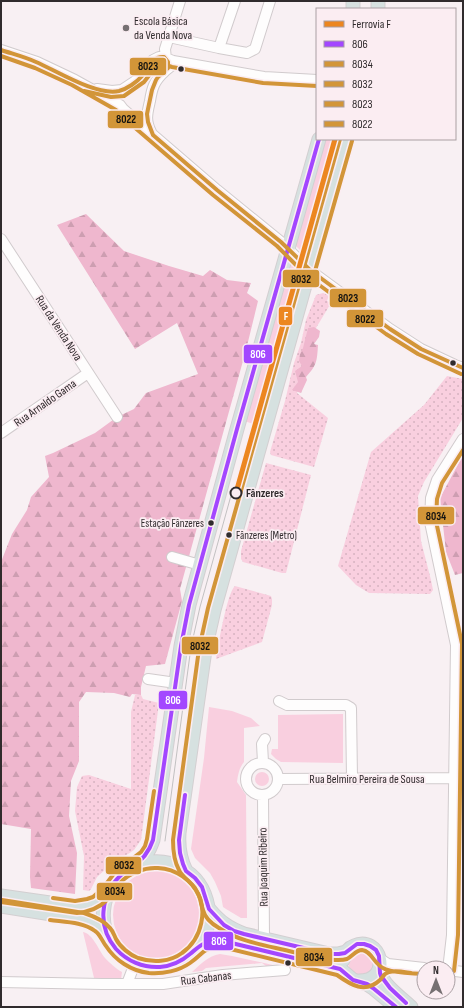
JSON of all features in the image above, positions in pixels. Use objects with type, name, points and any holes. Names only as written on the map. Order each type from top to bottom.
[{"type":"main road","points":[[132,867],[150,850],[153,840],[181,646],[189,605],[319,140]]},
{"type":"main road","points":[[186,871],[180,853],[179,833],[205,650],[225,570],[346,140]]},
{"type":"main road","points":[[1,896],[78,908],[95,902],[103,897],[114,881],[122,873],[132,867],[142,863],[154,861],[176,865],[195,878],[202,887],[209,909],[209,920],[206,932],[194,951]]},
{"type":"main road","points":[[108,891],[103,911],[103,922],[106,932],[117,950],[125,958],[135,963],[145,966],[166,966],[181,960],[202,945],[223,940],[340,969],[354,979],[373,988],[396,1007]]},
{"type":"main road","points":[[1,906],[83,919],[99,926],[106,932]]},
{"type":"main road","points":[[209,909],[224,925],[234,931],[329,954],[346,952]]},
{"type":"main road","points":[[380,965],[376,976],[365,981],[354,979],[344,970],[343,964],[346,952],[350,948],[363,944],[374,948],[378,953],[380,965],[381,977],[411,1007]]},
{"type":"street","points":[[153,135],[147,117],[152,87],[158,77],[166,71],[167,63],[165,49],[180,1]]},
{"type":"street","points":[[219,48],[235,1]]},
{"type":"street","points":[[168,40],[247,53],[255,49],[270,1]]},
{"type":"street","points":[[120,105],[119,94],[122,90],[140,78],[164,48],[168,40]]},
{"type":"street","points":[[1,50],[37,62],[120,105],[122,109],[130,114],[217,190],[281,242],[309,269],[390,329],[421,349],[463,368]]},
{"type":"street","points":[[153,60],[163,57],[167,63]]},
{"type":"street","points":[[167,63],[181,63],[264,77],[316,80]]},
{"type":"street","points":[[84,85],[112,91],[122,90]]},
{"type":"street","points":[[130,114],[134,116],[142,114],[148,107]]},
{"type":"street","name":"Rua da Venda Nova","points":[[1,239],[117,417]]},
{"type":"street","name":"Rua Arnaldo Gama","points":[[1,433],[88,372]]},
{"type":"street","points":[[449,960],[452,935],[454,778],[460,645],[430,522],[431,498],[437,480],[463,439]]},
{"type":"street","points":[[172,557],[200,565]]},
{"type":"street","points":[[148,679],[176,683]]},
{"type":"street","points":[[279,701],[287,705],[346,705],[351,708],[352,778]]},
{"type":"street","points":[[262,762],[262,744],[265,739]]},
{"type":"street","points":[[262,762],[272,765],[276,769],[279,779],[278,784],[272,792],[263,795],[253,792],[249,788],[246,779],[249,769],[253,765],[262,762]]},
{"type":"street","name":"Rua Belmiro Pereira de Sousa","points":[[279,779],[454,778]]},
{"type":"street","name":"Rua Joaquim Ribeiro","points":[[263,795],[264,939]]},
{"type":"street","points":[[127,984],[135,963]]},
{"type":"street","points":[[380,965],[383,967],[416,967]]},
{"type":"street","name":"Rua Cabanas","points":[[1,982],[163,984],[223,975],[285,970]]},
{"type":"shaded area","points":[[323,140],[338,140],[306,256],[294,244]]},
{"type":"shaded area","points":[[290,261],[302,269],[299,281],[288,277],[291,265],[288,263]]},
{"type":"shaded area","points":[[283,285],[296,289],[292,304],[294,305],[260,426],[244,421]]},
{"type":"shaded area","points":[[323,293],[329,295],[327,301],[331,303],[316,328],[297,393],[328,418],[314,467],[271,455],[270,452],[285,401],[294,363],[301,343],[306,320],[316,295]]},
{"type":"shaded area","points":[[447,376],[463,379],[463,418],[424,482],[418,496],[421,541],[433,590],[430,594],[369,593],[356,585],[338,566],[371,452],[424,405]]},
{"type":"shaded area","points":[[266,463],[311,475],[286,573],[243,562],[241,559],[241,551]]},
{"type":"shaded area","points":[[235,586],[271,596],[272,605],[262,642],[216,659],[226,609]]},
{"type":"shaded area","points":[[135,695],[141,695],[143,699],[159,703],[141,840],[134,850],[116,860],[97,877],[89,891],[83,890],[84,856],[75,811],[77,787],[82,776],[89,775],[131,789],[131,712]]},
{"type":"shaded area","points":[[209,707],[232,711],[251,718],[260,726],[244,728],[244,762],[238,774],[237,782],[246,795],[247,918],[241,918],[223,907],[221,896],[215,882],[210,873],[195,858],[191,849],[204,758]]},
{"type":"shaded area","points":[[343,714],[343,763],[281,762],[271,754],[272,749],[278,749],[278,715]]},
{"type":"shaded area","points":[[259,772],[265,772],[269,776],[269,782],[265,786],[259,786],[255,782],[255,776]]},
{"type":"shaded area","points":[[157,871],[174,875],[188,884],[197,898],[201,915],[197,932],[188,946],[174,955],[157,959],[140,955],[126,946],[117,932],[113,915],[117,898],[126,884],[140,875]]},
{"type":"shaded area","points":[[83,932],[87,933],[93,939],[105,958],[115,968],[122,972],[121,980],[95,982]]},
{"type":"shaded area","points":[[361,950],[372,957],[374,960],[374,966],[368,974],[356,975],[349,968],[348,961],[355,952]]},
{"type":"shaded area","points":[[220,954],[273,965],[266,966],[262,963],[206,968],[202,971],[192,972],[208,958]]},
{"type":"green space","points":[[86,214],[124,251],[203,276],[210,270],[227,280],[251,283],[247,293],[258,301],[246,350],[180,589],[182,601],[165,664],[146,666],[141,687],[141,695],[132,694],[130,697],[114,693],[86,692],[79,702],[79,761],[71,781],[69,816],[77,853],[75,894],[31,888],[31,829],[1,824],[1,562],[12,534],[27,510],[31,497],[49,477],[45,456],[95,433],[117,417],[134,409],[146,393],[198,374],[177,323],[135,349],[57,225]]},
{"type":"green space","points":[[314,327],[320,331],[319,337],[314,344],[318,345],[317,359],[306,377],[307,380],[301,393],[292,390],[298,382],[295,371],[302,366],[299,361],[300,354],[308,328]]},
{"type":"green space","points":[[463,455],[463,573],[455,575],[446,552],[440,498]]},
{"type":"tram line","points":[[165,841],[191,647],[200,607],[232,492]]},
{"type":"rail line","name":"F","points":[[236,493],[335,140]]},
{"type":"transit line","name":"8023","points":[[1,50],[32,60],[77,82],[99,90],[110,92],[119,91],[132,85],[142,76],[153,60],[164,57],[168,62],[168,68],[156,80],[152,90],[147,114],[148,122],[153,135],[281,242],[309,269],[322,279],[390,329],[421,349],[463,368]]},
{"type":"transit line","name":"8022","points":[[1,56],[35,68],[72,85],[116,110],[213,195],[277,246],[311,279],[386,334],[418,354],[461,374]]},
{"type":"transit line","name":"8022","points":[[84,91],[111,97],[124,96],[144,82],[160,63],[172,67],[263,83],[316,86]]},
{"type":"transit line","name":"806","points":[[319,140],[189,605],[181,646],[153,840],[142,859],[122,874],[114,883],[105,901],[104,921],[106,931],[116,949],[125,957],[142,965],[154,967],[168,966],[183,959],[205,943],[212,941],[223,941],[340,969],[353,980],[367,984],[373,988],[396,1007]]},
{"type":"transit line","name":"8032","points":[[2,900],[84,913],[95,917],[108,925],[120,945],[132,955],[150,961],[167,960],[177,956],[189,947],[199,932],[202,905],[195,888],[182,875],[177,867],[173,848],[199,649],[208,608],[340,140]]},
{"type":"transit line","name":"8022","points":[[315,271],[352,141]]},
{"type":"transit line","name":"8034","points":[[455,960],[458,935],[462,644],[436,521],[437,499],[442,483],[463,450]]},
{"type":"transit line","name":"8032","points":[[53,898],[75,901],[93,897],[103,888],[116,871],[141,852],[147,839],[154,791]]},
{"type":"transit line","name":"806","points":[[185,795],[179,840],[183,864],[186,871],[195,878],[202,887],[209,909],[224,925],[234,931],[244,934],[329,954],[345,953],[357,944],[370,946],[376,950],[379,956],[381,976],[390,988],[406,1003]]},
{"type":"transit line","name":"8034","points":[[1,902],[77,913],[85,912],[104,903],[113,894],[120,883],[128,876],[138,871],[153,868],[165,869],[177,873],[188,880],[196,890],[204,913],[211,923],[236,937],[327,960],[346,959],[362,950],[368,953],[381,967],[385,969],[399,973],[416,974]]},
{"type":"transit line","name":"8034","points":[[50,920],[74,923],[90,928],[98,934],[114,956],[124,964],[142,972],[160,973],[176,970],[186,966],[207,950],[222,947],[337,975],[353,985],[363,987],[369,987],[380,980],[385,974],[392,971],[411,973]]},
{"type":"place","name":"Escola Básica da Venda Nova","points":[[126,28]]},
{"type":"place","name":"Fânzeres","points":[[236,493]]},
{"type":"place","name":"Estação Fânzeres","points":[[211,523]]},
{"type":"place","name":"Fânzeres (Metro)","points":[[229,535]]}]
